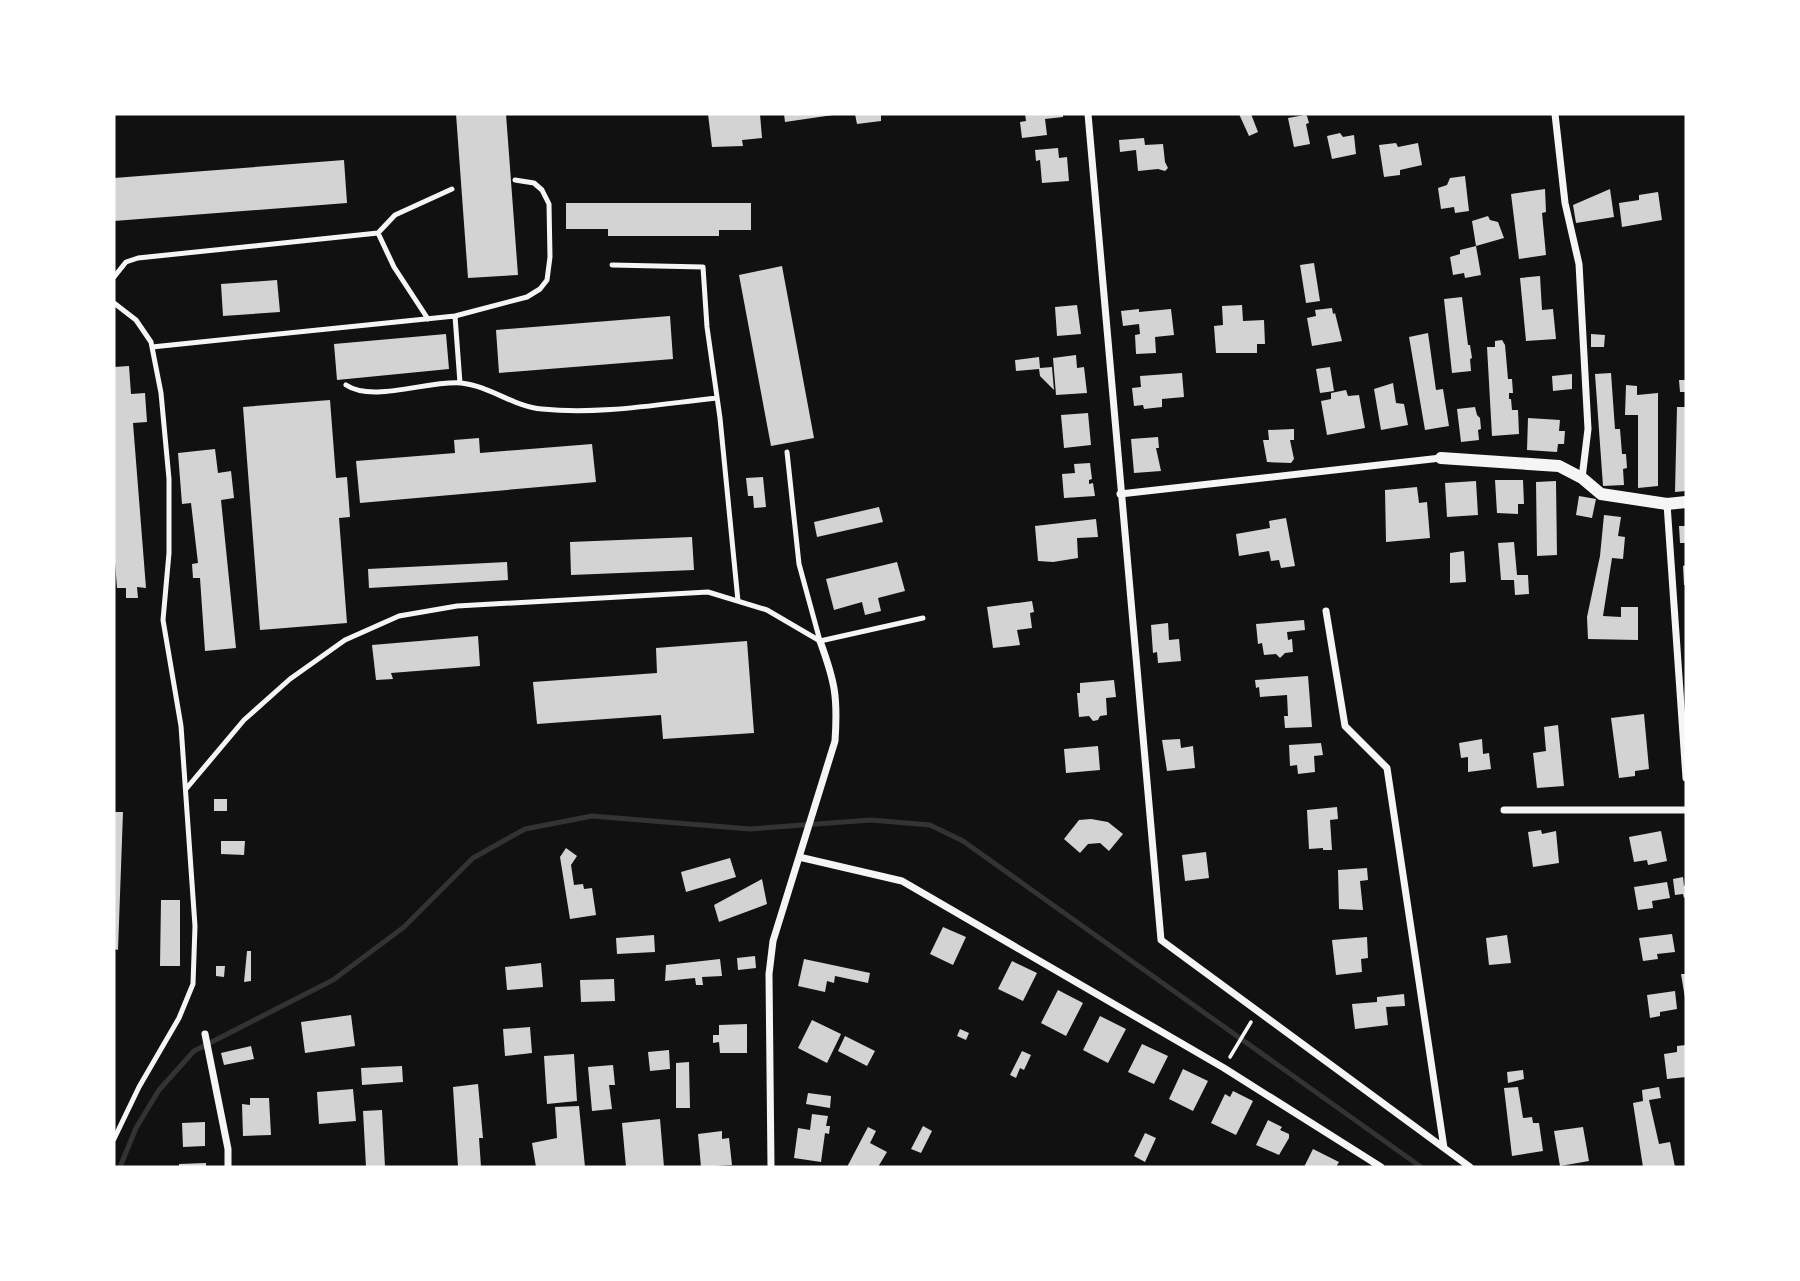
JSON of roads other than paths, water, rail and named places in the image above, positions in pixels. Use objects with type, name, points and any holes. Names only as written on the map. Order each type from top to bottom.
[{"type":"street","points":[[1088,114],[1161,940],[1470,1167]]},
{"type":"street","points":[[1555,114],[1565,203],[1579,264],[1588,429],[1582,478]]},
{"type":"street","points":[[1120,494],[1441,458],[1559,466],[1582,478],[1601,494],[1667,504],[1686,502]]},
{"type":"street","points":[[1667,504],[1686,778]]},
{"type":"street","points":[[1326,611],[1345,726],[1387,768],[1444,1148]]},
{"type":"street","points":[[771,1167],[769,974],[773,941],[835,741],[838,708],[834,680],[820,640]]},
{"type":"street","points":[[1504,810],[1686,810]]},
{"type":"street","points":[[799,858],[902,881],[1224,1068],[1381,1167]]},
{"type":"street","points":[[205,1034],[228,1149],[228,1167]]},
{"type":"lane","points":[[152,347],[455,316],[527,297],[540,289],[547,280],[550,257],[549,204],[542,190],[534,183],[516,180]]},
{"type":"lane","points":[[114,277],[126,262],[138,258],[378,233],[395,215],[452,189]]},
{"type":"lane","points":[[378,233],[394,267],[428,319]]},
{"type":"lane","points":[[612,265],[703,267],[707,327],[738,601]]},
{"type":"lane","points":[[114,303],[136,320],[152,347],[160,393],[169,480],[169,552],[163,620],[181,726],[195,926],[193,984],[179,1018],[139,1087],[114,1139]]},
{"type":"lane","points":[[455,316],[460,383]]},
{"type":"lane","points":[[346,385],[354,390],[370,392],[460,383],[479,387],[539,409],[595,411],[717,398]]},
{"type":"lane","points":[[787,452],[799,564],[820,640]]},
{"type":"lane","points":[[186,789],[244,720],[290,680],[345,640],[399,616],[457,606],[708,592],[767,610],[820,640],[923,618]]},
{"type":"waterway","points":[[120,1167],[136,1128],[159,1090],[194,1051],[333,980],[404,927],[473,858],[525,829],[592,816],[750,829],[871,820],[930,825],[963,841],[1421,1167]]}]
